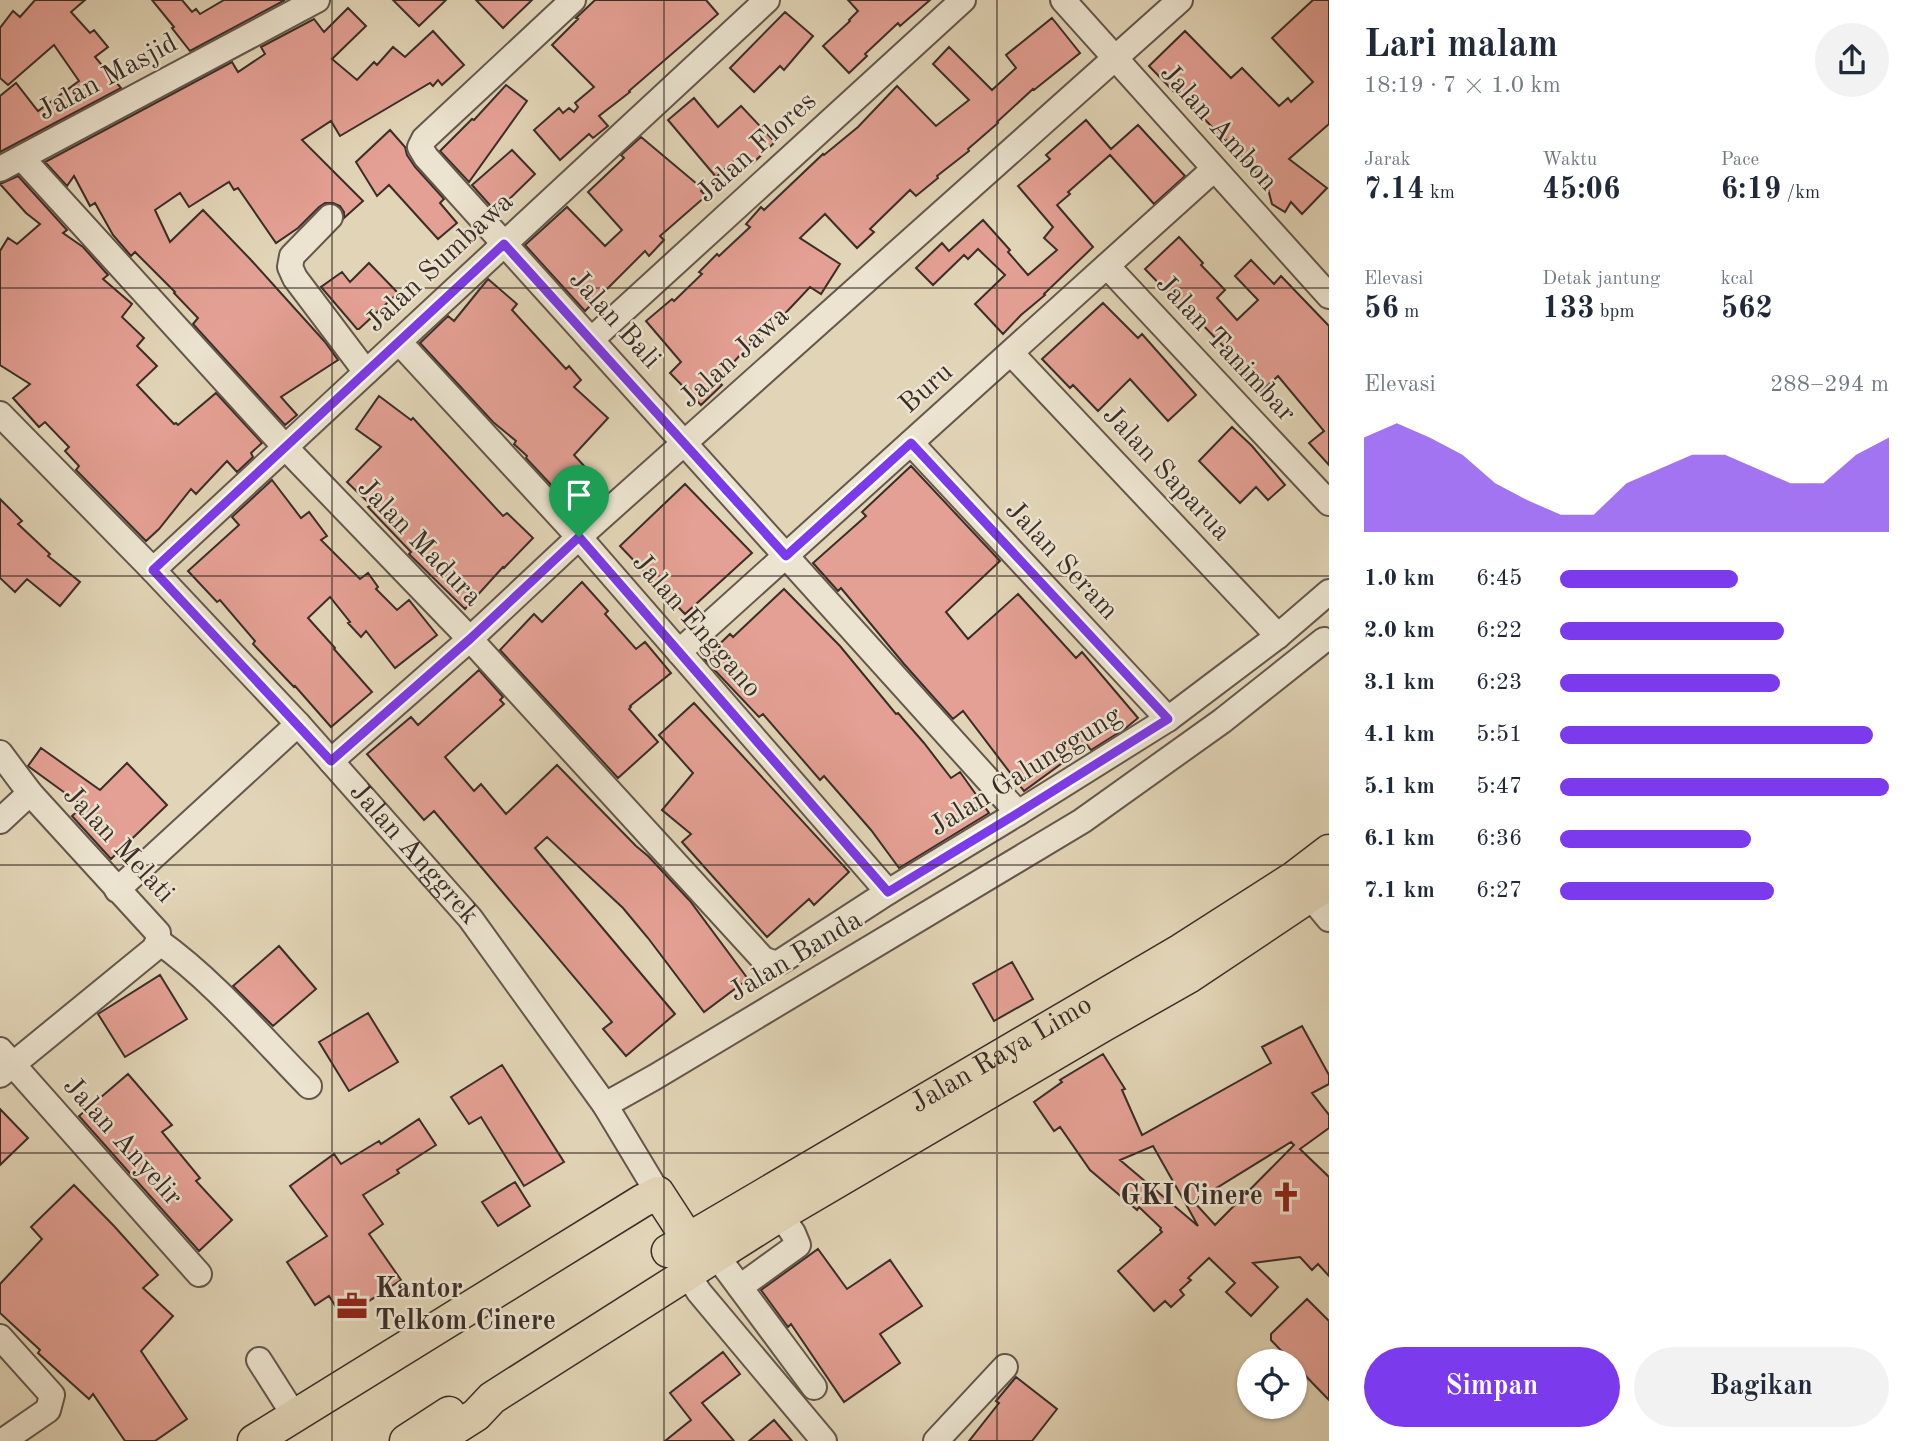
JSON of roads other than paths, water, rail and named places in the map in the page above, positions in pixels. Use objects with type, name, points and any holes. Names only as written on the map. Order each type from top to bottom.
[{"type":"main road","name":"Jalan Raya Limo","points":[[691,1260],[780,1215],[1102,1026],[1193,981],[1316,894],[1329,851]]},
{"type":"main road","name":"Jalan Raya Limo","points":[[691,1260],[1181,950],[1316,894]]},
{"type":"main road","name":"Jalan Anggrek","points":[[650,1197],[691,1260]]},
{"type":"main road","points":[[254,1441],[650,1197]]},
{"type":"main road","points":[[435,1441],[476,1415],[492,1398],[691,1260]]},
{"type":"main road","points":[[406,1441],[468,1402],[492,1398]]},
{"type":"street","name":"Jalan Masjid","points":[[11,164],[317,0]]},
{"type":"street","name":"Jalan Bali","points":[[573,0],[424,139],[420,147],[504,244],[1018,813]]},
{"type":"street","name":"Jalan Sumbawa","points":[[153,570],[767,0]]},
{"type":"street","name":"Jalan Flores","points":[[591,340],[962,0]]},
{"type":"street","name":"Jalan Ambon","points":[[1063,0],[1329,296]]},
{"type":"street","name":"Jalan Jawa","points":[[331,761],[1180,0]]},
{"type":"street","name":"Jalan Madura","points":[[11,164],[470,639],[763,959],[776,963]]},
{"type":"street","name":"Buru","points":[[679,652],[1214,169]]},
{"type":"street","points":[[330,217],[292,256],[290,267],[295,278],[366,372]]},
{"type":"street","name":"Jalan Tanimbar","points":[[1107,266],[1329,503]]},
{"type":"street","name":"Jalan Enggano","points":[[399,342],[579,537],[888,892]]},
{"type":"street","name":"Jalan Saparua","points":[[1011,353],[1278,636]]},
{"type":"street","name":"Jalan Anggrek","points":[[0,414],[153,570],[298,724],[470,918],[605,1105],[623,1137],[650,1197]]},
{"type":"street","name":"Jalan Seram","points":[[911,443],[1168,719]]},
{"type":"street","name":"Jalan Galunggung","points":[[776,963],[1168,719],[1278,636],[1329,592]]},
{"type":"street","name":"Jalan Banda","points":[[605,1105],[1082,821],[1222,721],[1324,640]]},
{"type":"street","points":[[117,890],[298,724]]},
{"type":"street","name":"Jalan Melati","points":[[0,753],[30,793],[158,933],[154,949],[4,1063]]},
{"type":"street","points":[[0,821],[30,793]]},
{"type":"street","points":[[158,941],[173,951],[223,998],[309,1086]]},
{"type":"street","name":"Jalan Anyelir","points":[[4,1063],[199,1274]]},
{"type":"street","points":[[740,1287],[798,1245],[780,1215]]},
{"type":"street","points":[[691,1260],[740,1287],[814,1387]]},
{"type":"street","points":[[691,1260],[699,1292],[824,1441]]},
{"type":"street","points":[[0,1337],[52,1395],[48,1410],[3,1441]]},
{"type":"street","points":[[259,1360],[294,1415]]},
{"type":"street","points":[[936,1441],[1005,1367]]},
{"type":"place","name":"GKI Cinere","points":[[1286,1197]]},
{"type":"place","name":"Kantor Telkom Cinere","points":[[352,1306]]}]
